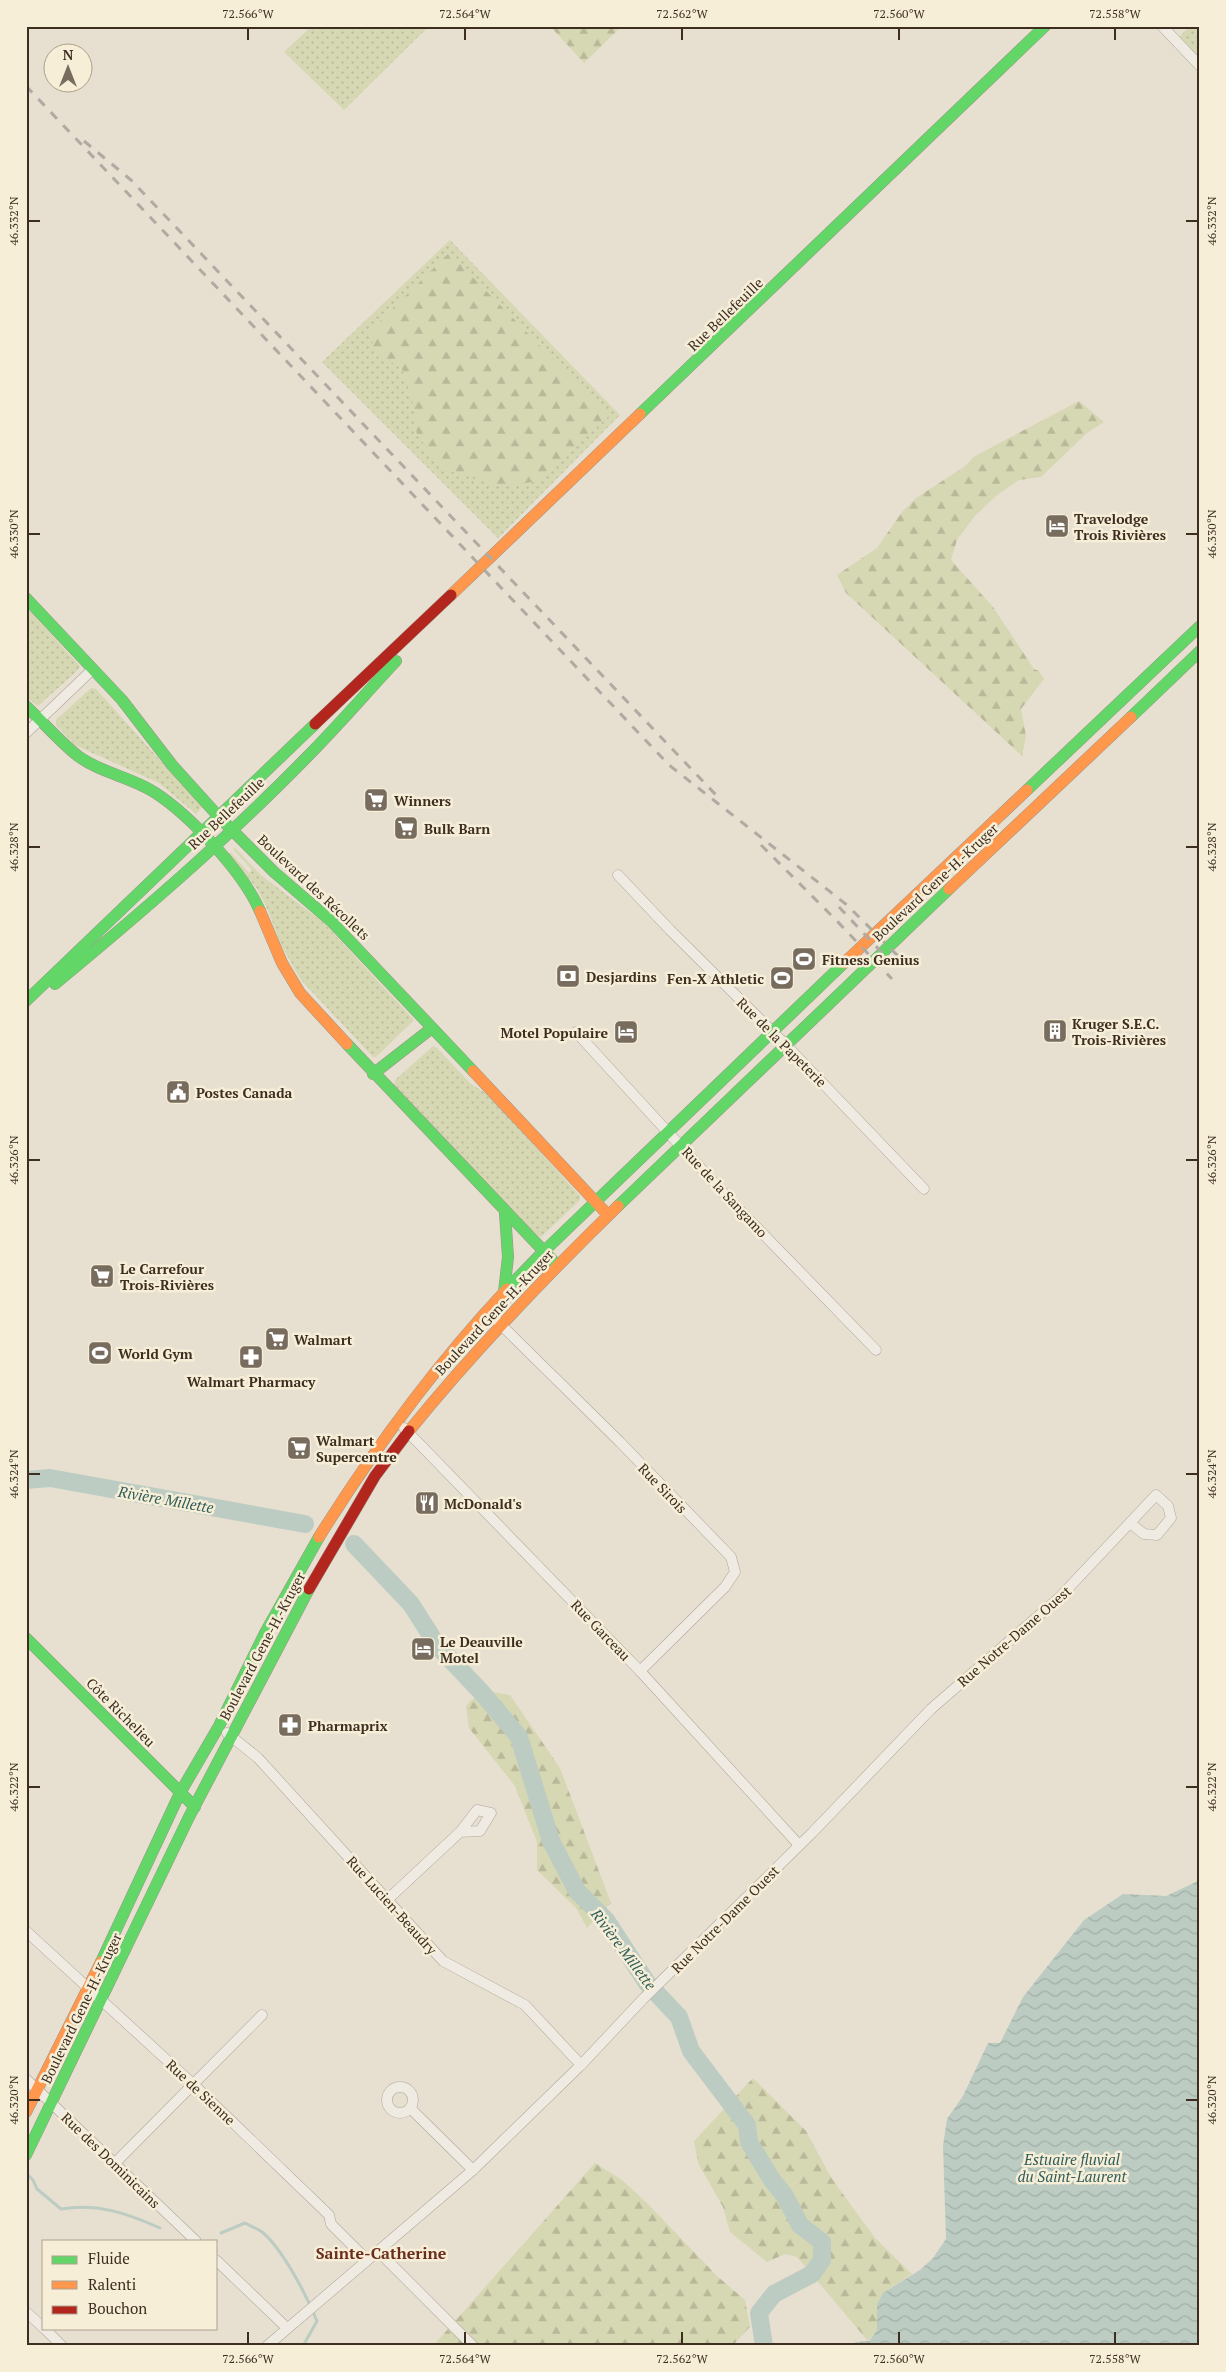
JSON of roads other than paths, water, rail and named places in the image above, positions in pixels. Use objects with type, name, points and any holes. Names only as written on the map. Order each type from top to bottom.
[{"type":"main road","name":"Rue Bellefeuille","points":[[26,1002],[1045,26]]},
{"type":"main road","name":"Boulevard des Récollets","points":[[26,598],[133,712],[172,765],[219,816],[274,872],[328,917],[608,1215]]},
{"type":"main road","name":"Rue Bellefeuille","points":[[26,1002],[59,981],[111,939],[146,909],[212,845],[232,829],[306,758],[363,697],[420,634],[424,622]]},
{"type":"main road","name":"Boulevard Gene-H.-Kruger","points":[[26,2112],[88,1988],[180,1792],[219,1726],[308,1552],[362,1468],[396,1421],[487,1311],[544,1252],[772,1032],[1200,626]]},
{"type":"main road","name":"Boulevard Gene-H.-Kruger","points":[[26,2155],[195,1807],[232,1736],[325,1560],[375,1476],[408,1432],[501,1324],[557,1265],[785,1044],[1200,651]]},
{"type":"main road","points":[[26,706],[78,756],[94,766],[154,792],[202,834],[237,872],[252,893],[282,963],[297,988],[374,1074],[557,1265]]},
{"type":"main road","points":[[374,1074],[432,1028]]},
{"type":"main road","points":[[504,1292],[508,1257],[506,1213]]},
{"type":"main road","name":"Côte Richelieu","points":[[26,1638],[195,1807]]},
{"type":"street","points":[[1162,26],[1200,66]]},
{"type":"street","points":[[26,734],[93,669]]},
{"type":"street","name":"Rue de la Papeterie","points":[[618,875],[785,1044],[924,1189]]},
{"type":"street","name":"Rue de la Sangamo","points":[[576,1032],[681,1146],[876,1350]]},
{"type":"street","name":"Rue Sirois","points":[[487,1311],[731,1557],[735,1572],[725,1587],[640,1670]]},
{"type":"street","name":"Rue Garceau","points":[[396,1421],[640,1670],[799,1845]]},
{"type":"street","name":"Rue Notre-Dame Ouest","points":[[267,2346],[473,2170],[581,2065],[643,1999],[799,1845],[932,1709],[1060,1598],[1156,1495],[1168,1506],[1171,1518],[1157,1535],[1144,1534],[1130,1523]]},
{"type":"street","name":"Rue Lucien-Beaudry","points":[[219,1726],[258,1758],[443,1961],[525,2006],[581,2065]]},
{"type":"street","points":[[387,1900],[460,1832]]},
{"type":"street","name":"Rue de Sienne","points":[[26,1931],[194,2085],[329,2215],[331,2224],[367,2260]]},
{"type":"street","points":[[115,2163],[262,2015]]},
{"type":"street","name":"Rue des Dominicains","points":[[26,2079],[195,2240]]},
{"type":"street","points":[[410,2108],[473,2170]]},
{"type":"street","points":[[378,2251],[472,2346]]},
{"type":"street","points":[[218,2262],[287,2328]]},
{"type":"street","points":[[26,2312],[42,2326]]},
{"type":"street","points":[[46,2330],[62,2346]]},
{"type":"water","name":"Estuaire fluvial du Saint-Laurent","points":[[1200,1880],[1200,2346],[849,2346],[856,2342],[869,2341],[877,2330],[877,2304],[883,2293],[920,2270],[933,2258],[946,2239],[943,2146],[947,2119],[963,2096],[988,2043],[1000,2043],[1023,1997],[1084,1920],[1123,1894],[1166,1896]]},
{"type":"waterway","name":"Rivière Millette","points":[[26,1480],[50,1478],[305,1524]]},
{"type":"waterway","name":"Rivière Millette","points":[[354,1544],[411,1604],[437,1645],[484,1695],[519,1737],[551,1841],[577,1891],[606,1920],[647,1983],[679,2017],[691,2051],[747,2125],[749,2142],[772,2180],[785,2196],[800,2225],[822,2242],[822,2260],[812,2274],[774,2294],[759,2313],[764,2346]]},
{"type":"waterway","points":[[27,2174],[33,2180],[37,2189],[61,2209],[74,2207],[100,2208],[123,2214],[160,2228]]},
{"type":"waterway","points":[[221,2233],[245,2223],[262,2232],[278,2249],[300,2286],[317,2321],[303,2346]]},
{"type":"railway","points":[[26,86],[669,765],[847,905],[907,965]]},
{"type":"railway","points":[[84,141],[131,180],[716,795]]},
{"type":"railway","points":[[761,845],[892,979]]},
{"type":"railway","points":[[839,907],[900,972]]},
{"type":"place","name":"Travelodge Trois Rivières","points":[[1057,526]]},
{"type":"place","name":"Winners","points":[[376,800]]},
{"type":"place","name":"Bulk Barn","points":[[406,828]]},
{"type":"place","name":"Fitness Genius","points":[[804,959]]},
{"type":"place","name":"Desjardins","points":[[568,976]]},
{"type":"place","name":"Fen-X Athletic","points":[[782,978]]},
{"type":"place","name":"Kruger S.E.C. Trois-Rivières","points":[[1055,1031]]},
{"type":"place","name":"Motel Populaire","points":[[626,1032]]},
{"type":"place","name":"Postes Canada","points":[[178,1092]]},
{"type":"place","name":"Le Carrefour Trois-Rivières","points":[[102,1276]]},
{"type":"place","name":"Walmart","points":[[277,1339]]},
{"type":"place","name":"World Gym","points":[[100,1353]]},
{"type":"place","name":"Walmart Pharmacy","points":[[251,1357]]},
{"type":"place","name":"Walmart Supercentre","points":[[299,1448]]},
{"type":"place","name":"McDonald's","points":[[427,1503]]},
{"type":"place","name":"Le Deauville Motel","points":[[423,1649]]},
{"type":"place","name":"Pharmaprix","points":[[290,1725]]},
{"type":"district","name":"Sainte-Catherine","points":[[381,2253]]}]
